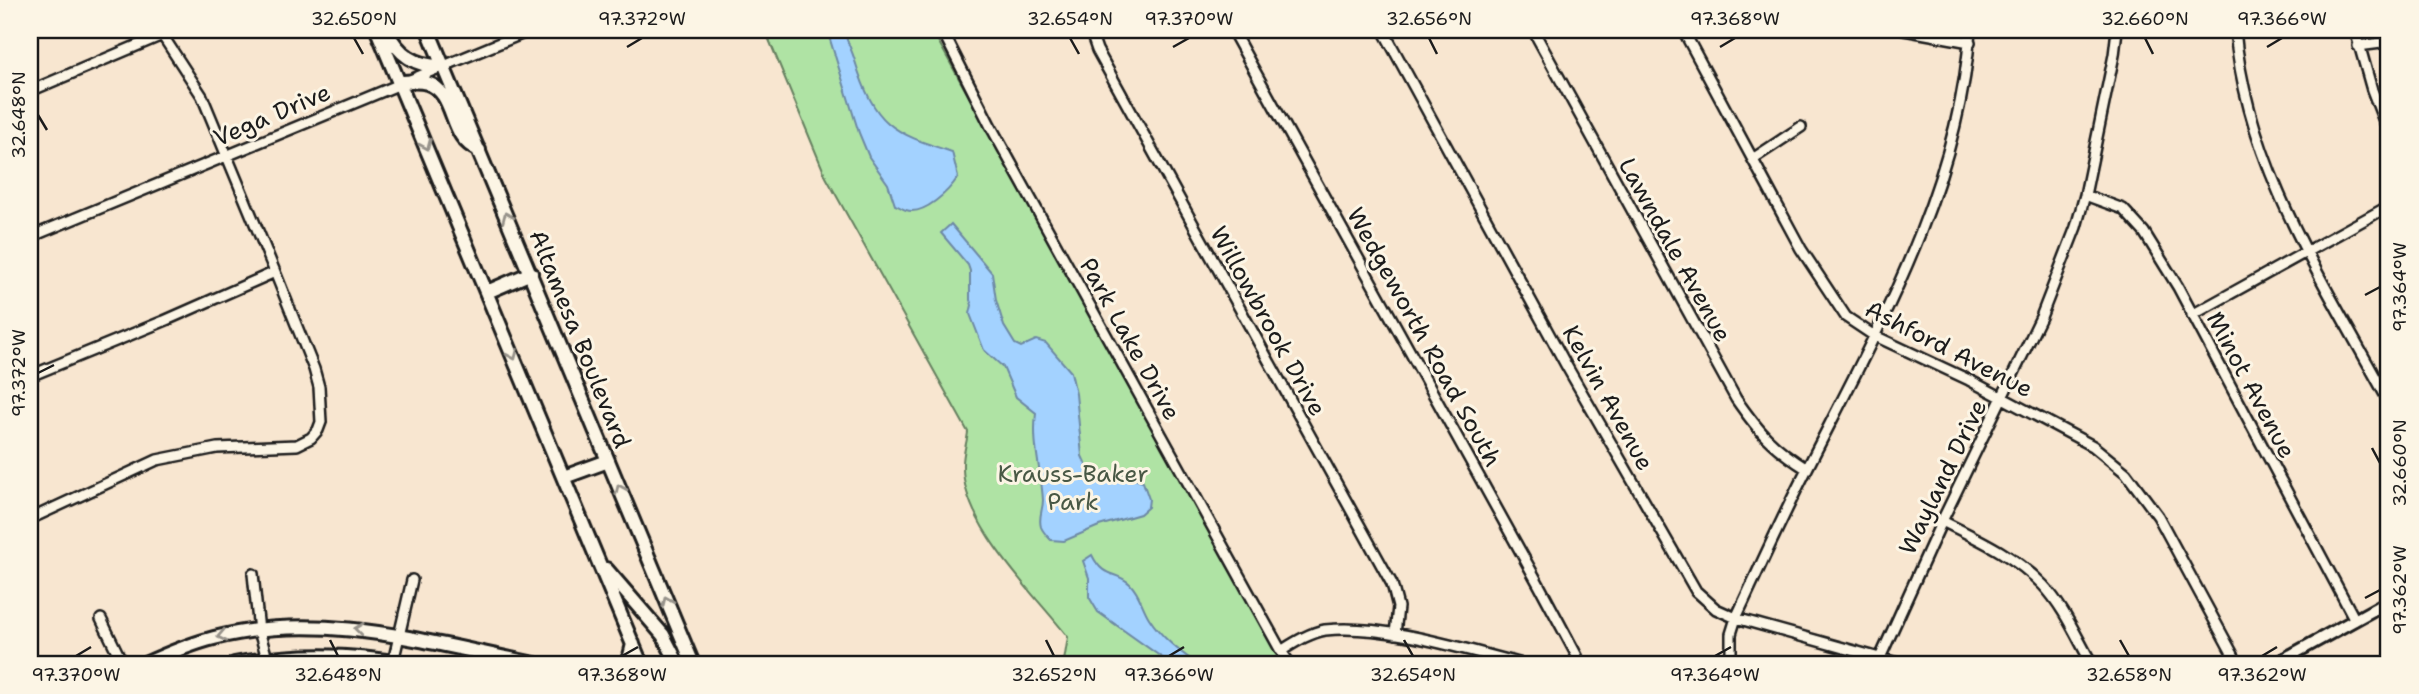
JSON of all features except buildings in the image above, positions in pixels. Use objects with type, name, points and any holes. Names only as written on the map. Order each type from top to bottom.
[{"type":"main road","points":[[377,30],[641,664]]},
{"type":"main road","points":[[386,30],[400,52],[408,58],[428,67],[443,66]]},
{"type":"main road","name":"Altamesa Boulevard","points":[[428,30],[693,664]]},
{"type":"main road","points":[[400,82],[419,81],[437,88],[447,101],[465,142],[479,150]]},
{"type":"main road","points":[[487,292],[531,273]]},
{"type":"main road","points":[[564,477],[608,461]]},
{"type":"main road","points":[[599,561],[663,635],[678,664]]},
{"type":"main road","points":[[145,664],[212,638],[306,626],[399,636],[535,664]]},
{"type":"main road","points":[[628,664],[633,643]]},
{"type":"main road","points":[[234,664],[311,654],[399,663]]},
{"type":"street","name":"Vega Drive","points":[[30,237],[531,30]]},
{"type":"street","name":"Park Lake Drive","points":[[942,30],[990,125],[1290,664]]},
{"type":"street","name":"Willowbrook Drive","points":[[1090,30],[1097,50],[1197,234],[1392,584],[1398,607],[1395,634]]},
{"type":"street","name":"Wedgeworth Road South","points":[[1232,30],[1532,573],[1579,664]]},
{"type":"street","name":"Kelvin Avenue","points":[[1383,30],[1566,365],[1687,579],[1704,600],[1736,618],[1901,664]]},
{"type":"street","name":"Lawndale Avenue","points":[[1532,30],[1736,399],[1769,443],[1807,469]]},
{"type":"street","name":"Ashford Avenue","points":[[1683,30],[1801,249],[1846,317],[1873,335],[2003,397],[2093,446],[2126,473],[2158,516],[2238,664]]},
{"type":"street","points":[[1904,30],[1969,41]]},
{"type":"street","points":[[1731,664],[1731,634],[1736,618],[1873,335],[1929,211],[1957,118],[1970,30]]},
{"type":"street","name":"Wayland Drive","points":[[1880,658],[1942,521],[2041,317],[2076,227],[2085,195],[2117,30]]},
{"type":"street","points":[[2235,30],[2238,66],[2251,120],[2272,179],[2307,252],[2389,402]]},
{"type":"street","points":[[2355,30],[2372,90],[2389,134]]},
{"type":"street","points":[[30,90],[161,32],[202,96],[227,155],[314,369],[319,387],[321,422],[310,439],[297,446],[217,448],[157,460],[30,519]]},
{"type":"street","points":[[2358,46],[2389,42]]},
{"type":"street","points":[[1754,158],[1801,127]]},
{"type":"street","name":"Minot Avenue","points":[[2085,195],[2123,209],[2133,217],[2178,287],[2355,620]]},
{"type":"street","points":[[2192,315],[2389,206]]},
{"type":"street","points":[[30,376],[275,272]]},
{"type":"street","points":[[1942,521],[1997,548],[2045,587],[2092,664]]},
{"type":"street","points":[[253,575],[258,631],[267,658]]},
{"type":"street","points":[[399,663],[399,636],[412,580]]},
{"type":"street","points":[[2275,664],[2389,601]]},
{"type":"street","points":[[101,619],[123,664]]},
{"type":"street","points":[[1281,651],[1323,631],[1349,629],[1431,641],[1523,664]]},
{"type":"green space","name":"Krauss-Baker Park","points":[[765,30],[932,30],[1283,664],[1078,664],[1064,661],[1068,637],[1002,556],[974,510],[966,487],[963,464],[968,432],[826,177]]},
{"type":"water","points":[[827,30],[844,30],[870,99],[888,123],[914,138],[952,152],[958,177],[949,189],[928,206],[913,211],[895,205],[888,184],[869,157],[859,133]]},
{"type":"water","points":[[951,224],[992,273],[1004,326],[1015,344],[1021,347],[1036,340],[1046,343],[1071,372],[1076,394],[1082,456],[1087,467],[1143,482],[1149,499],[1148,507],[1140,514],[1099,526],[1064,541],[1051,540],[1043,531],[1040,523],[1043,500],[1036,446],[1036,413],[1016,397],[1003,367],[984,350],[970,314],[972,305],[968,265],[941,233]]},
{"type":"water","points":[[1092,555],[1101,568],[1130,584],[1159,631],[1197,664],[1171,664],[1098,612],[1089,597],[1089,578],[1083,561]]}]
